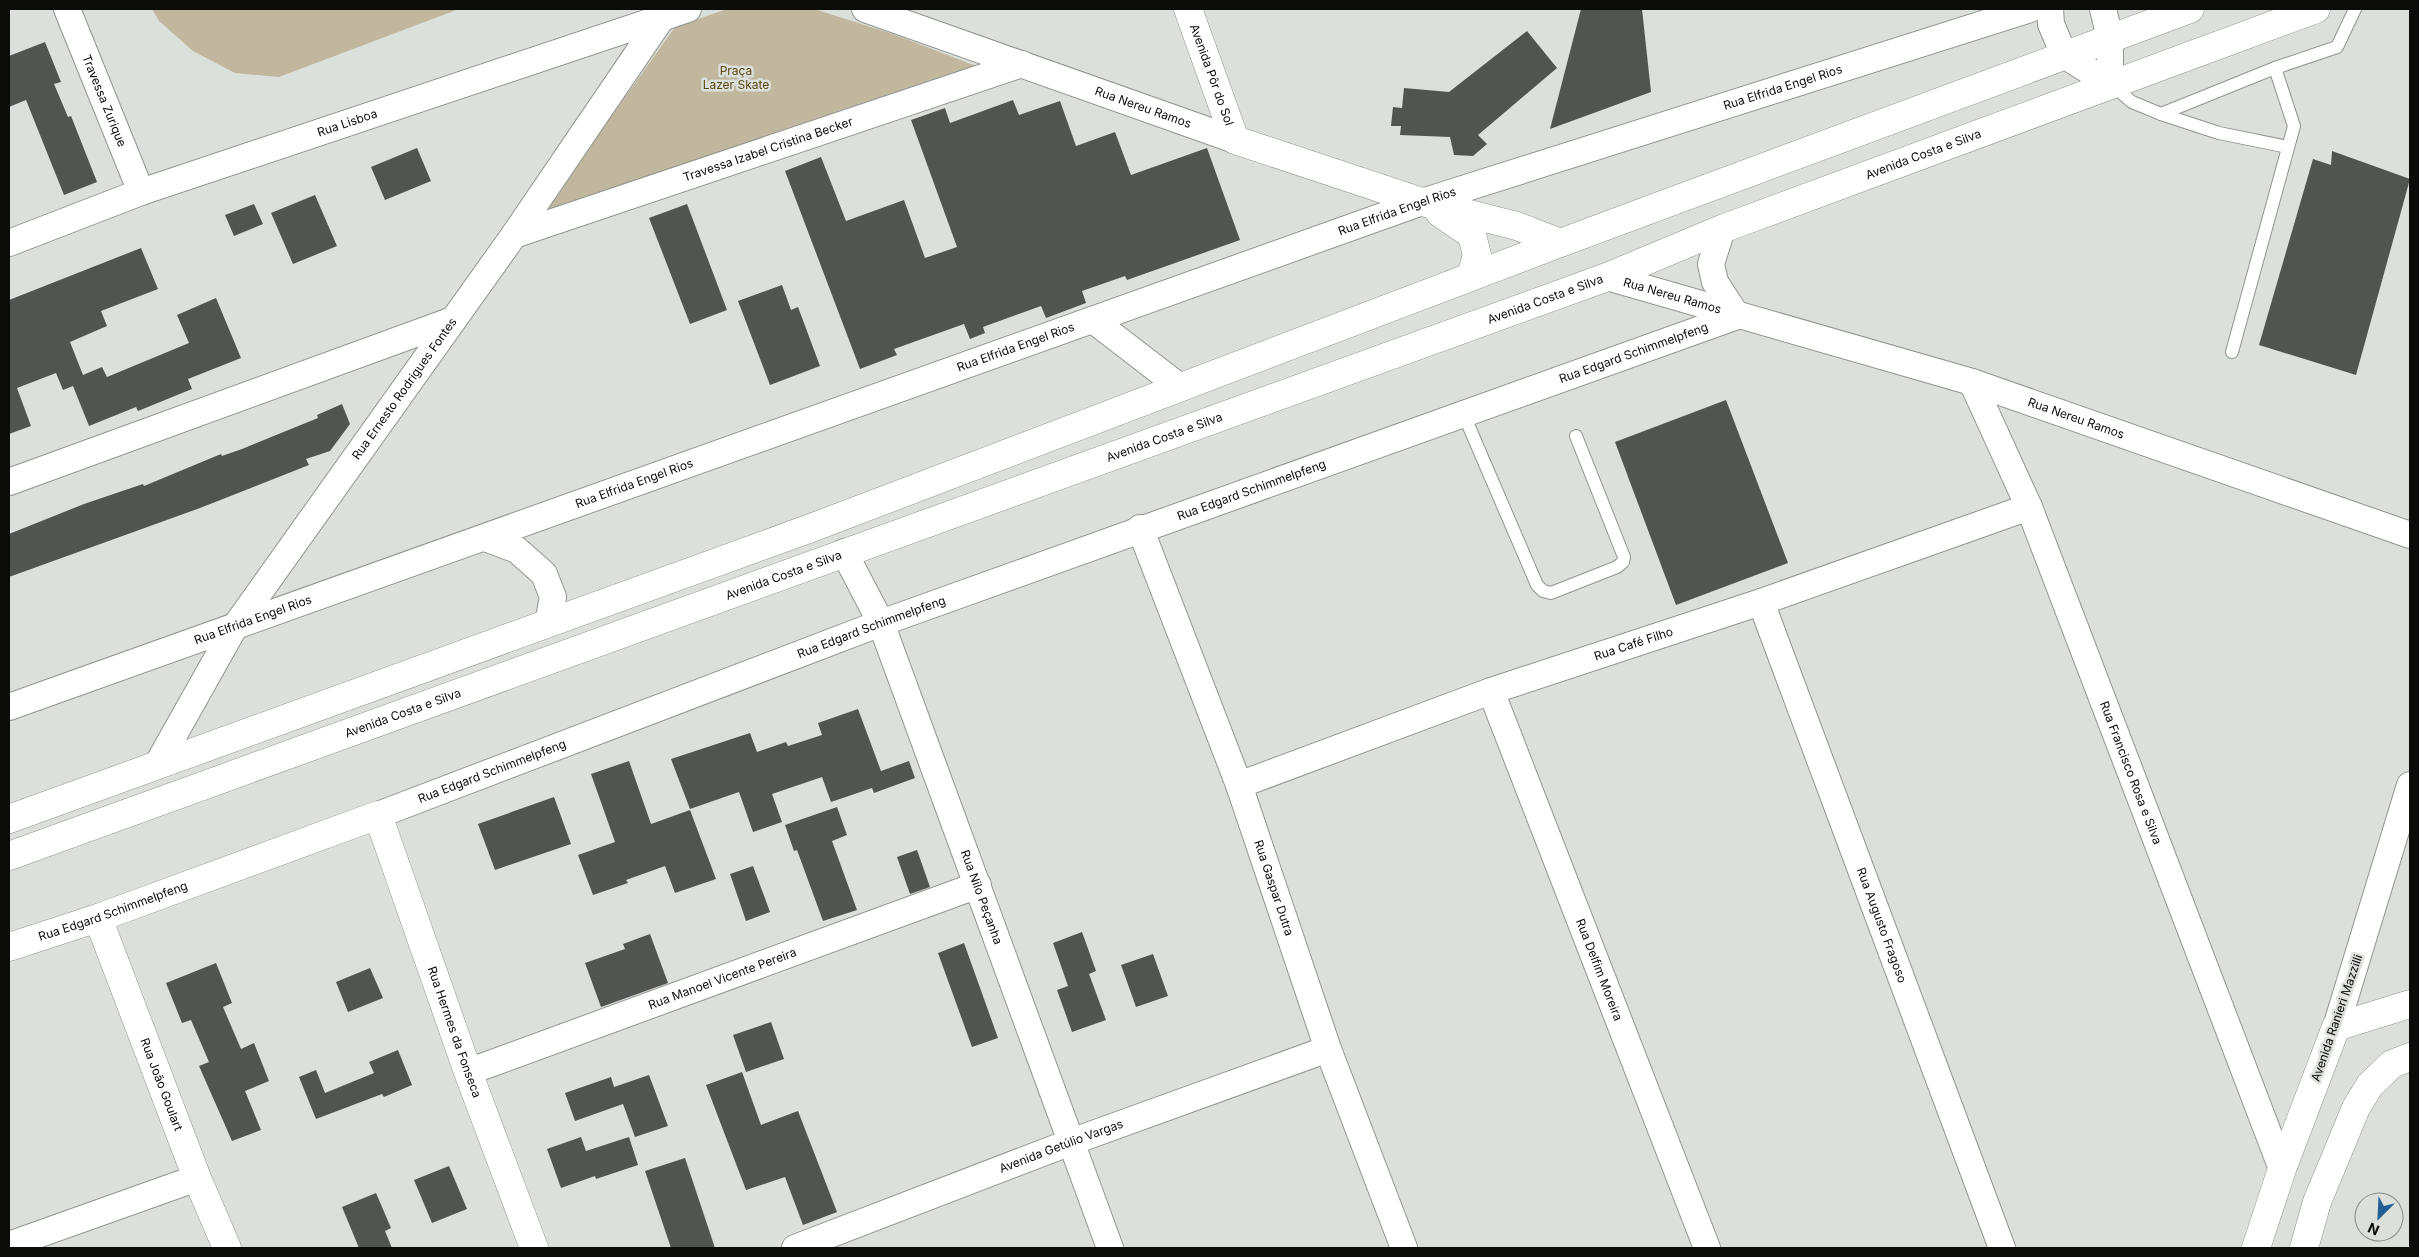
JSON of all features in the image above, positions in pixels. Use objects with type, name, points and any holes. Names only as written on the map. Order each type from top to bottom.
[{"type":"main road","name":"Avenida Pôr do Sol","points":[[1188,9],[1235,140]]},
{"type":"main road","points":[[9,819],[811,528],[1472,276],[2190,9]]},
{"type":"main road","name":"Avenida Costa e Silva","points":[[9,856],[1607,277],[1722,229],[2316,9]]},
{"type":"main road","name":"Rua Nereu Ramos","points":[[1235,140],[1422,202]]},
{"type":"main road","points":[[1422,202],[1517,226],[1560,243]]},
{"type":"main road","points":[[1422,202],[1457,222],[1472,235],[1477,255],[1472,276]]},
{"type":"main road","name":"Rua Edgard Schimmelpfeng","points":[[9,947],[98,918],[378,815]]},
{"type":"main road","name":"Rua Hermes da Fonseca","points":[[378,815],[468,1072],[534,1248]]},
{"type":"main road","name":"Rua João Goulart","points":[[98,918],[197,1178],[227,1248]]},
{"type":"main road","points":[[2336,1027],[2410,1004]]},
{"type":"main road","name":"Avenida Ranieri Mazzilli","points":[[2256,1248],[2282,1169],[2336,1027]]},
{"type":"main road","points":[[2304,1248],[2317,1202],[2356,1108],[2370,1084],[2392,1064],[2410,1057]]},
{"type":"street","name":"Travessa Zurique","points":[[67,9],[142,192]]},
{"type":"street","name":"Rua Lisboa","points":[[9,243],[142,192],[688,9]]},
{"type":"street","name":"Rua Nereu Ramos","points":[[865,9],[1235,140]]},
{"type":"street","name":"Rua Elfrida Engel Rios","points":[[9,707],[1422,202],[2030,9]]},
{"type":"street","points":[[2050,9],[2051,24],[2064,55],[2110,84]]},
{"type":"street","points":[[2102,9],[2110,38],[2110,84]]},
{"type":"street","name":"Rua Ernesto Rodrigues Fontes","points":[[157,765],[234,628],[514,235],[661,19]]},
{"type":"street","name":"Travessa Izabel Cristina Becker","points":[[514,235],[1022,64]]},
{"type":"street","name":"Rua Nereu Ramos","points":[[1722,229],[1711,264],[1715,282],[1737,316]]},
{"type":"street","name":"Rua Nereu Ramos","points":[[1607,277],[1737,316],[1972,382],[2410,535]]},
{"type":"street","name":"Rua Edgard Schimmelpfeng","points":[[378,815],[881,623],[1140,528],[1464,415],[1737,316]]},
{"type":"street","points":[[9,482],[453,320]]},
{"type":"street","points":[[1093,320],[1180,388]]},
{"type":"street","name":"Rua Francisco Rosa e Silva","points":[[1972,382],[2029,507],[2282,1169]]},
{"type":"street","name":"Rua Café Filho","points":[[1238,785],[1491,691],[1761,602],[2029,507]]},
{"type":"street","name":"Rua Gaspar Dutra","points":[[1140,528],[1238,785],[1328,1049],[1404,1248]]},
{"type":"street","points":[[485,538],[517,550],[544,574],[553,597],[548,623]]},
{"type":"street","name":"Rua Nilo Peçanha","points":[[844,552],[881,623],[1110,1248]]},
{"type":"street","name":"Rua Augusto Fragoso","points":[[1761,602],[2002,1248]]},
{"type":"street","name":"Rua Delfim Moreira","points":[[1491,691],[1707,1248]]},
{"type":"street","name":"Avenida Ranieri Mazzilli","points":[[2336,1027],[2410,785]]},
{"type":"street","name":"Rua Manoel Vicente Pereira","points":[[468,1072],[978,885]]},
{"type":"street","name":"Avenida Getúlio Vargas","points":[[794,1248],[1071,1142],[1328,1049]]},
{"type":"street","points":[[9,1245],[197,1178]]},
{"type":"lane","points":[[2161,114],[2275,68],[2337,47],[2355,9]]},
{"type":"lane","points":[[2232,352],[2294,126],[2275,68]]},
{"type":"lane","points":[[2110,84],[2132,102],[2161,114],[2219,133],[2288,147]]},
{"type":"lane","points":[[1464,415],[1537,585],[1543,591],[1551,593],[1617,568],[1623,562],[1624,557],[1576,436]]},
{"type":"green space","points":[[152,9],[459,9],[279,77],[235,73],[193,51],[159,21]]},
{"type":"green space","name":"Praça Lazer Skate","points":[[727,9],[814,9],[893,34],[984,69],[540,216],[675,27]]},
{"type":"building","points":[[1581,9],[1642,9],[1651,92],[1550,129]]},
{"type":"building","points":[[1527,31],[1557,68],[1478,135],[1487,144],[1473,156],[1454,155],[1450,137],[1400,135],[1401,126],[1391,126],[1393,107],[1402,108],[1404,88],[1449,92]]},
{"type":"building","points":[[45,42],[61,82],[54,84],[68,117],[71,116],[97,182],[64,195],[26,100],[9,107],[9,56]]},
{"type":"building","points":[[1013,100],[1019,115],[1060,101],[1076,146],[1115,132],[1131,175],[1207,148],[1240,240],[1127,280],[1125,276],[1082,291],[1086,303],[1046,318],[1041,306],[983,327],[985,333],[970,339],[964,324],[894,349],[897,355],[860,369],[785,171],[821,157],[846,221],[904,200],[925,258],[957,247],[911,120],[945,108],[950,123]]},
{"type":"building","points":[[417,148],[431,181],[385,200],[371,167]]},
{"type":"building","points":[[2332,151],[2410,179],[2356,375],[2259,345],[2313,159],[2331,165]]},
{"type":"building","points":[[315,195],[337,246],[293,264],[271,213]]},
{"type":"building","points":[[254,204],[263,224],[234,236],[225,215]]},
{"type":"building","points":[[687,204],[727,310],[690,324],[649,218]]},
{"type":"building","points":[[141,248],[158,289],[101,311],[107,326],[70,342],[83,375],[102,367],[107,377],[189,343],[177,315],[216,298],[241,358],[188,379],[192,389],[138,411],[136,407],[89,426],[73,386],[63,390],[56,373],[17,388],[31,426],[9,434],[9,300]]},
{"type":"building","points":[[782,285],[791,310],[798,307],[820,366],[770,385],[738,301]]},
{"type":"building","points":[[1726,400],[1788,563],[1676,605],[1615,442]]},
{"type":"building","points":[[342,404],[350,424],[330,451],[306,459],[309,465],[200,508],[9,577],[9,534],[84,504],[143,484],[144,486],[221,454],[222,456],[242,449],[318,418],[317,415]]},
{"type":"building","points":[[858,709],[881,771],[909,761],[915,778],[874,793],[872,788],[831,802],[822,777],[772,794],[782,822],[753,832],[739,792],[690,809],[671,759],[750,733],[757,752],[786,742],[788,746],[822,735],[818,723]]},
{"type":"building","points":[[629,761],[651,824],[690,810],[716,879],[675,893],[665,866],[626,880],[628,883],[593,895],[578,855],[615,842],[591,774]]},
{"type":"building","points":[[554,797],[571,844],[495,870],[478,824]]},
{"type":"building","points":[[837,807],[847,835],[832,841],[857,910],[823,921],[797,850],[794,851],[785,825]]},
{"type":"building","points":[[917,850],[930,887],[910,894],[897,857]]},
{"type":"building","points":[[753,866],[770,912],[746,921],[730,874]]},
{"type":"building","points":[[1082,932],[1096,971],[1089,974],[1106,1020],[1072,1032],[1057,990],[1068,986],[1053,943]]},
{"type":"building","points":[[650,934],[668,983],[601,1007],[585,963],[625,949],[623,944]]},
{"type":"building","points":[[964,943],[998,1038],[972,1047],[938,953]]},
{"type":"building","points":[[1153,954],[1168,996],[1136,1007],[1121,965]]},
{"type":"building","points":[[216,963],[232,1003],[223,1007],[241,1049],[254,1043],[269,1081],[245,1091],[261,1130],[232,1141],[199,1066],[209,1062],[191,1020],[182,1023],[166,983]]},
{"type":"building","points":[[370,968],[383,998],[348,1012],[336,982]]},
{"type":"building","points":[[771,1022],[784,1059],[746,1072],[733,1035]]},
{"type":"building","points":[[398,1050],[412,1085],[384,1097],[382,1094],[316,1119],[299,1077],[316,1070],[325,1093],[374,1073],[369,1062]]},
{"type":"building","points":[[742,1072],[761,1125],[798,1111],[837,1212],[803,1225],[785,1177],[746,1190],[706,1085]]},
{"type":"building","points":[[649,1075],[668,1126],[635,1137],[623,1104],[575,1121],[565,1093],[611,1077],[614,1087]]},
{"type":"building","points":[[581,1137],[586,1151],[629,1137],[638,1165],[596,1179],[595,1176],[561,1188],[547,1149]]},
{"type":"building","points":[[685,1158],[715,1248],[671,1248],[645,1171]]},
{"type":"building","points":[[449,1166],[467,1209],[432,1223],[414,1180]]},
{"type":"building","points":[[376,1193],[391,1228],[385,1231],[392,1248],[359,1248],[342,1207]]}]
